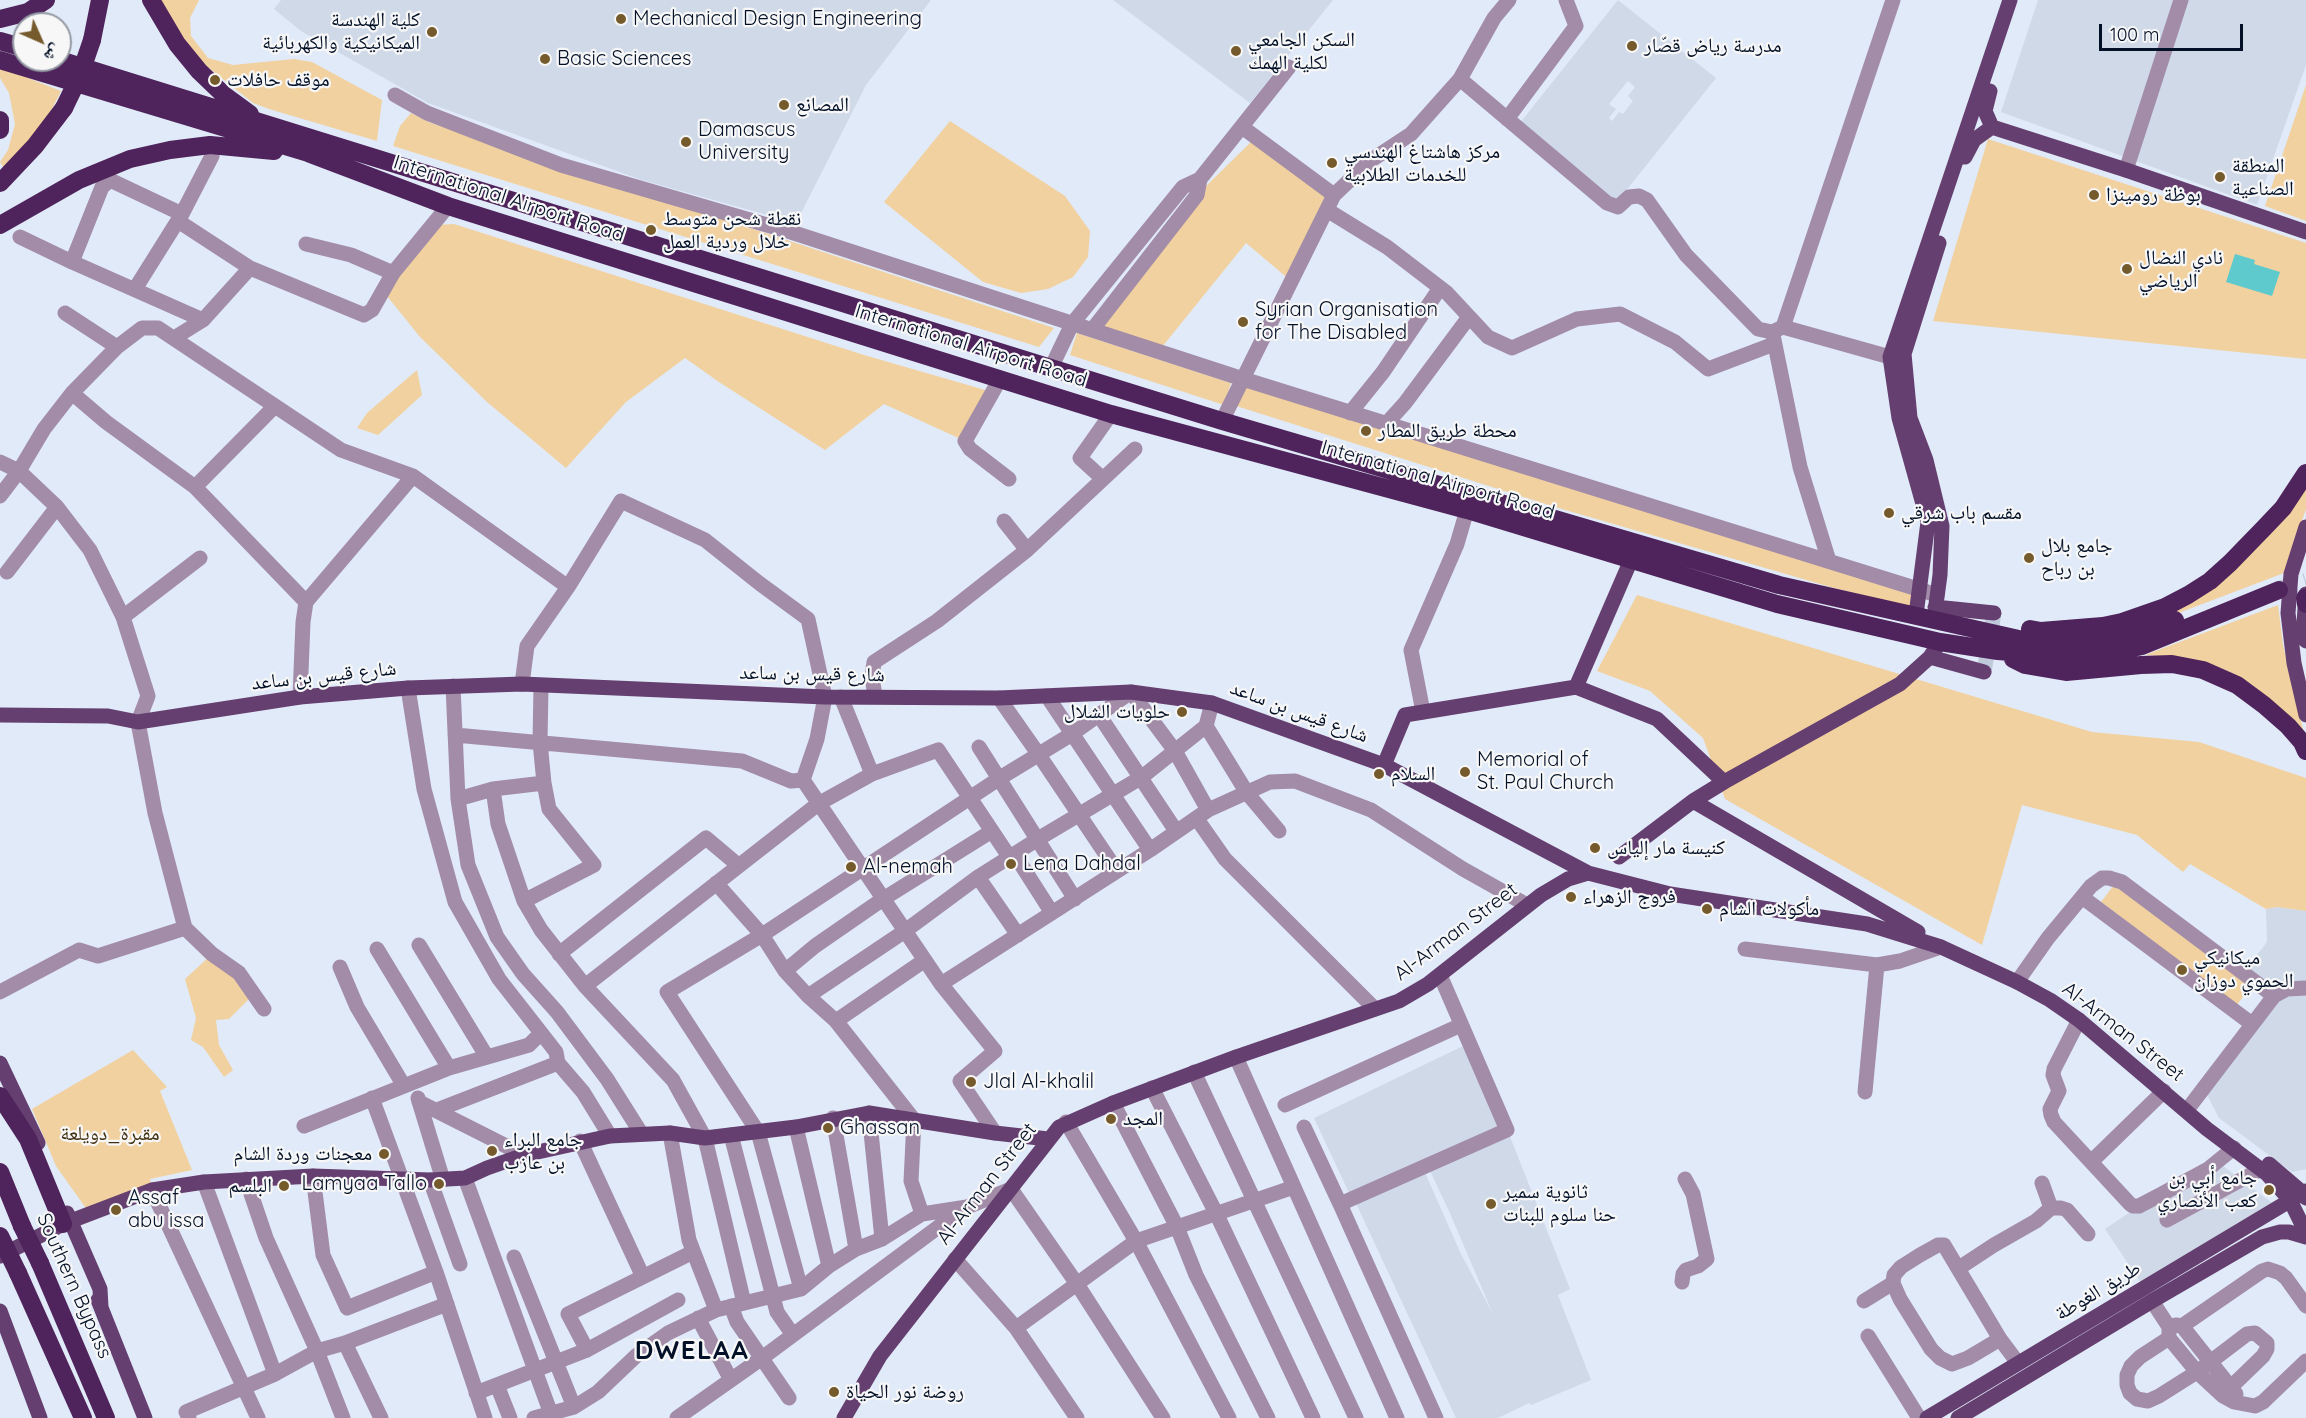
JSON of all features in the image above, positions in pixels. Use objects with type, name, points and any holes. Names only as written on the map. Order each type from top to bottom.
[{"type":"highway","points":[[0,19],[20,16],[46,0]]},
{"type":"highway","points":[[0,183],[35,146],[64,108],[80,75],[92,40],[100,0]]},
{"type":"highway","points":[[151,0],[177,44],[199,71],[231,100],[267,124]]},
{"type":"highway","name":"International Airport Road","points":[[0,60],[308,153],[448,206],[1112,414],[1467,510],[1935,650],[2072,656],[2104,654],[2142,646],[2280,585],[2152,628],[2113,640],[2090,644],[2032,642],[1971,629],[1931,609],[1779,585],[1222,421],[72,64]]},
{"type":"highway","points":[[0,120],[0,130]]},
{"type":"highway","points":[[0,225],[95,172],[150,154],[210,145],[308,153]]},
{"type":"highway","points":[[1971,629],[2010,626],[2041,631],[2103,626],[2146,615],[2165,607],[2210,581],[2230,563],[2283,507],[2306,473]]},
{"type":"highway","points":[[1998,651],[2025,665],[2066,672],[2172,664],[2202,670],[2238,685],[2264,705],[2302,741],[2306,751]]},
{"type":"highway","points":[[0,1096],[31,1137],[67,1222]]},
{"type":"highway","name":"Southern Bypass","points":[[0,1173],[106,1418]]},
{"type":"highway","points":[[0,1236],[83,1418]]},
{"type":"main road","points":[[1931,609],[1919,590],[1929,522],[1899,418],[1897,355],[2010,0]]},
{"type":"main road","points":[[2020,0],[1986,102],[1985,116],[1992,128],[2126,170],[2306,232]]},
{"type":"main road","points":[[1931,609],[1942,526],[1926,460],[1910,418],[1897,355],[1968,149],[1974,140],[1992,128]]},
{"type":"main road","points":[[2306,527],[2291,574],[2288,614],[2294,663],[2306,715]]},
{"type":"main road","points":[[1576,687],[1631,560]]},
{"type":"main road","points":[[2306,599],[2304,623],[2306,641]]},
{"type":"main road","points":[[1931,609],[1994,613]]},
{"type":"main road","points":[[1619,857],[1693,801],[1893,688],[1911,675],[1935,650],[1984,672]]},
{"type":"main road","name":"شارع قيس بن ساعد","points":[[0,715],[108,716],[138,722],[300,698],[408,688],[522,684],[541,687],[825,697],[999,698],[1131,692],[1212,703],[1384,765],[1588,873]]},
{"type":"main road","points":[[1384,765],[1405,715],[1576,687],[1657,719],[1724,782]]},
{"type":"main road","points":[[1693,801],[1941,947]]},
{"type":"main road","name":"Al-Arman Street","points":[[844,1418],[880,1356],[1011,1189],[1047,1138],[1066,1122],[1194,1072],[1413,994],[1527,905],[1568,879],[1588,873],[1670,894],[1867,924],[1941,947],[2050,1000],[2079,1020],[2234,1148],[2301,1195]]},
{"type":"main road","points":[[1867,924],[1874,917],[1874,907]]},
{"type":"main road","points":[[0,1062],[31,1137]]},
{"type":"main road","points":[[0,1256],[67,1222],[152,1190],[204,1182],[313,1176],[436,1180],[465,1178],[524,1155],[610,1136],[670,1133],[705,1138],[796,1127],[833,1118],[869,1113],[995,1133],[1047,1138]]},
{"type":"main road","name":"Al-Arman Street","points":[[2192,1114],[2213,1121],[2301,1195]]},
{"type":"main road","points":[[1958,1418],[2262,1237],[2280,1232],[2306,1235],[2301,1195]]},
{"type":"main road","name":"طريق الغوطة","points":[[1927,1418],[2301,1195]]},
{"type":"main road","points":[[67,1222],[145,1418]]},
{"type":"main road","points":[[0,1311],[40,1418]]},
{"type":"street","points":[[1222,421],[1334,195],[1370,160],[1411,134],[1460,79],[1494,18],[1509,0]]},
{"type":"street","points":[[1507,119],[1576,26],[1566,0]]},
{"type":"street","points":[[1829,561],[1800,467],[1776,334],[1893,0]]},
{"type":"street","points":[[2126,170],[2181,0]]},
{"type":"street","points":[[1051,368],[1072,324],[1183,187],[1200,179],[1289,67]]},
{"type":"street","points":[[1460,79],[1607,203],[1618,207],[1629,197],[1639,196],[1647,200],[1686,255],[1758,329],[1897,355]]},
{"type":"street","points":[[395,95],[427,113],[561,165],[791,232],[1350,413],[1919,590],[1931,609]]},
{"type":"street","points":[[1242,127],[1334,195]]},
{"type":"street","points":[[135,289],[180,218],[212,156]]},
{"type":"street","points":[[1092,330],[1197,195],[1200,179]]},
{"type":"street","points":[[72,262],[102,188],[110,180],[180,218],[250,268],[364,315],[372,310],[393,273],[448,206]]},
{"type":"street","points":[[1327,210],[1387,247],[1440,288],[1488,337],[1512,348],[1577,319],[1620,314],[1675,342],[1708,369],[1776,334]]},
{"type":"street","points":[[20,237],[203,320]]},
{"type":"street","points":[[306,244],[351,255],[393,273]]},
{"type":"street","points":[[174,338],[203,320],[250,268]]},
{"type":"street","points":[[1350,413],[1383,372],[1440,288]]},
{"type":"street","points":[[65,313],[117,347]]},
{"type":"street","points":[[1386,424],[1406,404],[1469,317]]},
{"type":"street","points":[[0,496],[19,471],[44,429],[72,393],[117,347],[142,327],[158,328],[341,450],[413,476],[568,586]]},
{"type":"street","points":[[1000,379],[965,441],[970,449],[1009,479]]},
{"type":"street","points":[[72,393],[106,422],[195,487],[306,602]]},
{"type":"street","points":[[195,487],[274,407]]},
{"type":"street","points":[[1103,478],[1080,458],[1112,414]]},
{"type":"street","points":[[875,696],[872,676],[874,662],[937,621],[1027,549],[1135,448]]},
{"type":"street","points":[[0,462],[19,471],[57,507],[90,550],[123,617],[148,696],[138,722],[155,813],[185,928],[213,954],[239,973],[264,1009]]},
{"type":"street","points":[[300,698],[306,602],[413,476]]},
{"type":"street","points":[[522,684],[527,646],[621,501],[705,540],[808,619],[825,697],[817,739],[802,780]]},
{"type":"street","points":[[7,572],[57,507]]},
{"type":"street","points":[[1423,712],[1411,650],[1457,544],[1467,510]]},
{"type":"street","points":[[1004,521],[1027,549]]},
{"type":"street","points":[[123,617],[200,558]]},
{"type":"street","points":[[453,686],[458,799],[468,865],[497,937],[523,974],[557,1012],[607,1079],[641,1133]]},
{"type":"street","points":[[524,901],[594,865],[549,809],[540,742],[541,687]]},
{"type":"street","points":[[408,688],[424,789],[455,902],[499,979],[556,1052],[558,1063],[584,1092],[610,1136]]},
{"type":"street","points":[[801,1289],[758,1132],[667,992],[762,935],[1000,778],[1072,734],[1131,692],[1175,752],[1202,815],[1225,859],[1375,1009]]},
{"type":"street","points":[[1047,696],[1150,850]]},
{"type":"street","points":[[841,697],[872,774]]},
{"type":"street","points":[[999,698],[1117,871]]},
{"type":"street","points":[[808,996],[905,931],[978,877],[1038,838],[1142,777],[1206,726],[1212,703]]},
{"type":"street","points":[[1100,715],[1176,831]]},
{"type":"street","points":[[1206,726],[1246,793],[1278,831]]},
{"type":"street","points":[[454,735],[742,761],[792,781],[802,780]]},
{"type":"street","points":[[979,747],[1075,899]]},
{"type":"street","points":[[585,986],[818,804],[872,774],[938,750],[992,831],[1052,913]]},
{"type":"street","points":[[802,780],[942,984],[995,1051],[960,1081],[995,1133]]},
{"type":"street","points":[[942,984],[1176,831],[1202,815],[1270,782],[1295,781],[1371,810],[1463,869],[1527,905]]},
{"type":"street","points":[[458,799],[493,789],[544,783]]},
{"type":"street","points":[[493,789],[498,824],[524,901],[541,930],[585,986],[673,1080],[705,1138],[738,1304],[737,1322],[789,1398]]},
{"type":"street","points":[[786,971],[815,946],[883,899],[992,831]]},
{"type":"street","points":[[560,954],[706,838],[738,866]]},
{"type":"street","points":[[978,877],[1018,935]]},
{"type":"street","points":[[2017,982],[2048,938],[2096,881],[2102,878],[2116,879],[2274,996]]},
{"type":"street","points":[[716,883],[762,935],[786,971],[808,996],[836,1021],[914,1120],[911,1181],[922,1214]]},
{"type":"street","points":[[2082,897],[2252,1024]]},
{"type":"street","points":[[0,992],[79,950],[98,956],[185,928]]},
{"type":"street","points":[[419,945],[487,1057]]},
{"type":"street","points":[[1745,949],[1877,965],[1900,961],[1941,947]]},
{"type":"street","points":[[376,949],[448,1068]]},
{"type":"street","points":[[836,1021],[925,960]]},
{"type":"street","points":[[1865,1092],[1877,965]]},
{"type":"street","points":[[340,967],[357,1007],[419,1102],[436,1180],[460,1264]]},
{"type":"street","points":[[1340,1204],[1507,1130],[1440,975]]},
{"type":"street","points":[[2192,1114],[2252,1024],[2274,996],[2287,989],[2306,988]]},
{"type":"street","points":[[2079,1020],[2054,1069],[2053,1075],[2059,1091],[2050,1109],[2054,1122],[2133,1206],[2160,1196],[2208,1169],[2234,1148]]},
{"type":"street","points":[[1285,1105],[1461,1025]]},
{"type":"street","points":[[304,1126],[448,1068],[529,1045],[542,1033]]},
{"type":"street","points":[[1236,1057],[1396,1418]]},
{"type":"street","points":[[437,1110],[558,1063]]},
{"type":"street","points":[[1194,1072],[1356,1418]]},
{"type":"street","points":[[1152,1088],[1217,1215],[1314,1418]]},
{"type":"street","points":[[2092,1161],[2164,1091]]},
{"type":"street","points":[[372,1098],[436,1272],[485,1418]]},
{"type":"street","points":[[419,1102],[524,1155]]},
{"type":"street","points":[[1113,1103],[1177,1227],[1196,1275],[1268,1418]]},
{"type":"street","points":[[869,1113],[882,1239]]},
{"type":"street","points":[[833,1118],[856,1248]]},
{"type":"street","points":[[1066,1122],[1136,1241],[1229,1418]]},
{"type":"street","points":[[1304,1126],[1436,1418]]},
{"type":"street","points":[[796,1127],[829,1266]]},
{"type":"street","points":[[670,1133],[689,1240],[716,1310]]},
{"type":"street","points":[[731,1135],[772,1296],[777,1312],[793,1335]]},
{"type":"street","points":[[580,1141],[643,1277]]},
{"type":"street","points":[[2167,1220],[2260,1168]]},
{"type":"street","points":[[313,1176],[323,1255],[347,1308],[436,1272]]},
{"type":"street","points":[[465,1178],[551,1414]]},
{"type":"street","points":[[246,1179],[266,1238],[317,1352],[342,1418]]},
{"type":"street","points":[[1682,1282],[1686,1270],[1698,1266],[1707,1259],[1693,1194],[1685,1179]]},
{"type":"street","points":[[204,1182],[275,1374]]},
{"type":"street","points":[[2042,1183],[2051,1208]]},
{"type":"street","points":[[1016,1328],[1136,1241],[1293,1187]]},
{"type":"street","points":[[534,1418],[574,1407],[598,1392],[637,1355],[668,1333],[698,1318],[716,1310],[801,1289],[856,1248],[882,1239],[922,1214],[967,1207],[1011,1189],[1077,1284],[1163,1418]]},
{"type":"street","points":[[152,1190],[258,1418]]},
{"type":"street","points":[[676,1418],[762,1358],[967,1207]]},
{"type":"street","points":[[1959,1268],[2036,1221],[2051,1208],[2067,1210],[2088,1234]]},
{"type":"street","points":[[2000,1339],[1968,1358],[1952,1364],[1940,1358],[1931,1349],[1893,1283],[1894,1275],[1901,1267],[1938,1245],[1944,1245],[2000,1339],[2018,1363]]},
{"type":"street","points":[[587,1350],[567,1314],[693,1252]]},
{"type":"street","points":[[514,1257],[574,1407]]},
{"type":"street","points":[[955,1259],[1016,1328],[1071,1416]]},
{"type":"street","points":[[2231,1387],[2263,1356],[2267,1343],[2255,1333],[2247,1334],[2204,1367],[2148,1401],[2137,1399],[2130,1393],[2127,1375],[2131,1366],[2140,1357],[2173,1330],[2262,1270],[2268,1269],[2280,1273],[2306,1306]]},
{"type":"street","points":[[1864,1301],[1893,1283]]},
{"type":"street","points":[[476,1394],[587,1350],[678,1300]]},
{"type":"street","points":[[2152,1301],[2204,1367],[2223,1396],[2234,1402],[2255,1406],[2263,1402],[2306,1361]]},
{"type":"street","points":[[189,1418],[186,1412],[275,1374],[317,1352],[447,1304]]},
{"type":"street","points":[[698,1318],[731,1380]]},
{"type":"street","points":[[1868,1336],[1919,1418]]},
{"type":"street","points":[[345,1343],[381,1418]]},
{"type":"street","points":[[2204,1367],[2231,1387],[2245,1405]]},
{"type":"street","points":[[497,1385],[510,1418]]},
{"type":"shaded area","name":"Damascus University","points":[[281,0],[931,0],[866,85],[796,223],[642,180],[428,103],[301,31],[274,9]]},
{"type":"shaded area","name":"السكن الجامعي لكلية الهمك","points":[[1113,0],[1333,0],[1250,103]]},
{"type":"shaded area","points":[[1618,0],[1716,78],[1617,202],[1519,124]],"holes":[[[1628,81],[1635,87],[1628,96],[1633,101],[1623,114],[1619,112],[1612,121],[1609,118],[1616,109],[1609,104]]]},
{"type":"shaded area","points":[[2038,0],[2306,0],[2306,65],[2257,205],[2001,112]]},
{"type":"shaded area","points":[[2277,907],[2306,911],[2306,1169],[2292,1172],[2219,1118],[2206,1093],[2265,999],[2248,967],[2267,942],[2266,909]]},
{"type":"shaded area","points":[[1463,1046],[1499,1129],[1350,1195],[1314,1118]]},
{"type":"shaded area","points":[[1509,1134],[1570,1289],[1558,1295],[1591,1380],[1531,1405],[1529,1403],[1498,1418],[1456,1418],[1354,1199],[1423,1168],[1460,1252],[1493,1314],[1429,1169]]},
{"type":"shaded area","points":[[2222,1165],[2276,1206],[2141,1283],[2105,1229],[2139,1206]]},
{"type":"green space","points":[[160,0],[199,0],[190,18],[191,36],[208,58],[233,65],[294,59],[312,62],[382,100],[377,141],[253,103],[204,64],[181,35]]},
{"type":"green space","points":[[0,67],[61,91],[50,113],[29,141],[3,167],[0,162],[8,150],[15,124],[9,93],[0,78]]},
{"type":"green space","points":[[2306,85],[2306,221],[2265,206]]},
{"type":"green space","points":[[411,113],[431,123],[1054,328],[1039,347],[393,146],[400,126]]},
{"type":"green space","points":[[950,121],[1065,196],[1090,231],[1088,257],[1073,277],[1048,289],[1021,293],[983,282],[884,202]]},
{"type":"green space","points":[[1256,137],[1334,195],[1291,281],[1246,243],[1158,352],[1092,330],[1197,195]]},
{"type":"green space","name":"نادي النضال الرياضي","points":[[1988,139],[2306,243],[2306,359],[1933,321]]},
{"type":"green space","points":[[454,224],[864,355],[992,392],[965,441],[884,404],[825,450],[685,358],[626,402],[566,468],[487,402],[420,337],[383,291],[436,225]]},
{"type":"green space","points":[[1077,333],[1231,383],[1224,405],[1070,355]]},
{"type":"green space","points":[[417,370],[422,395],[378,435],[357,428],[367,413]]},
{"type":"green space","points":[[1243,379],[1919,590],[1916,608],[1834,588],[1555,507],[1230,404]]},
{"type":"green space","points":[[2306,481],[2306,509],[2284,573],[2168,617]]},
{"type":"green space","points":[[1637,595],[2092,732],[2199,742],[2306,778],[2306,911],[2277,907],[2266,909],[2190,864],[2183,872],[2137,835],[2022,805],[1982,945],[1725,799],[1703,738],[1650,691],[1597,671]]},
{"type":"green space","points":[[2278,605],[2283,645],[2304,733],[2252,685],[2234,674],[2216,666],[2183,658],[2145,655]]},
{"type":"green space","points":[[2114,885],[2250,987],[2237,1005],[2101,902]]},
{"type":"green space","points":[[212,954],[254,994],[229,1019],[216,1020],[219,1045],[233,1070],[224,1077],[203,1047],[191,1040],[196,1018],[185,979]]},
{"type":"green space","name":"مقبرة_دويلعة","points":[[133,1050],[167,1087],[160,1091],[192,1170],[150,1179],[152,1190],[90,1214],[56,1166],[32,1109]]},
{"type":"water","points":[[2235,254],[2255,260],[2254,264],[2280,272],[2272,296],[2226,282]]},
{"type":"tunnel","points":[[2279,590],[2306,582]]},
{"type":"tunnel","points":[[1984,672],[1994,613]]},
{"type":"place","name":"Mechanical Design Engineering","points":[[621,19]]},
{"type":"place","name":"كلية الهندسة الميكانيكية والكهربائية","points":[[432,32]]},
{"type":"place","name":"مدرسة رياض قصّار","points":[[1632,46]]},
{"type":"place","name":"السكن الجامعي لكلية الهمك","points":[[1236,51]]},
{"type":"place","name":"Basic Sciences","points":[[545,59]]},
{"type":"place","name":"موقف حافلات","points":[[215,80]]},
{"type":"place","name":"المصانع","points":[[784,105]]},
{"type":"place","name":"Damascus University","points":[[686,142]]},
{"type":"place","name":"مركز هاشتاغ الهندسي للخدمات الطلابية","points":[[1332,163]]},
{"type":"place","name":"المنطقة الصناعية","points":[[2220,177]]},
{"type":"place","name":"بوظة رومينزا","points":[[2094,195]]},
{"type":"place","name":"نقطة شحن متوسط خلال وردية العمل","points":[[651,230]]},
{"type":"place","name":"نادي النضال الرياضي","points":[[2127,269]]},
{"type":"place","name":"Syrian Organisation for The Disabled","points":[[1243,322]]},
{"type":"place","name":"محطة طريق المطار","points":[[1366,431]]},
{"type":"place","name":"مقسم باب شرقي","points":[[1889,513]]},
{"type":"place","name":"جامع بلال بن رباح","points":[[2029,558]]},
{"type":"place","name":"حلويات الشلال","points":[[1182,712]]},
{"type":"place","name":"Memorial of St. Paul Church","points":[[1465,772]]},
{"type":"place","name":"السلام","points":[[1379,774]]},
{"type":"place","name":"كنيسة مار إلياس","points":[[1595,848]]},
{"type":"place","name":"Lena Dahdal","points":[[1011,864]]},
{"type":"place","name":"Al-nemah","points":[[851,867]]},
{"type":"place","name":"فروج الزهراء","points":[[1571,897]]},
{"type":"place","name":"مأكولات الشام","points":[[1707,909]]},
{"type":"place","name":"ميكانيكي الحموي دوزان","points":[[2182,970]]},
{"type":"place","name":"Jlal Al-khalil","points":[[971,1082]]},
{"type":"place","name":"المجد","points":[[1111,1119]]},
{"type":"place","name":"Ghassan","points":[[828,1128]]},
{"type":"place","name":"جامع البراء بن عازب","points":[[492,1151]]},
{"type":"place","name":"معجنات وردة الشام","points":[[384,1154]]},
{"type":"place","name":"Lamyaa Tallo","points":[[439,1184]]},
{"type":"place","name":"البلسم","points":[[284,1186]]},
{"type":"place","name":"جامع أبي بن كعب الأنصاري","points":[[2269,1190]]},
{"type":"place","name":"ثانوية سمير حنا سلوم للبنات","points":[[1491,1204]]},
{"type":"place","name":"Assaf abu issa","points":[[116,1210]]},
{"type":"place","name":"روضة نور الحياة","points":[[834,1392]]},
{"type":"district","name":"DWELAA","points":[[692,1351]]}]
